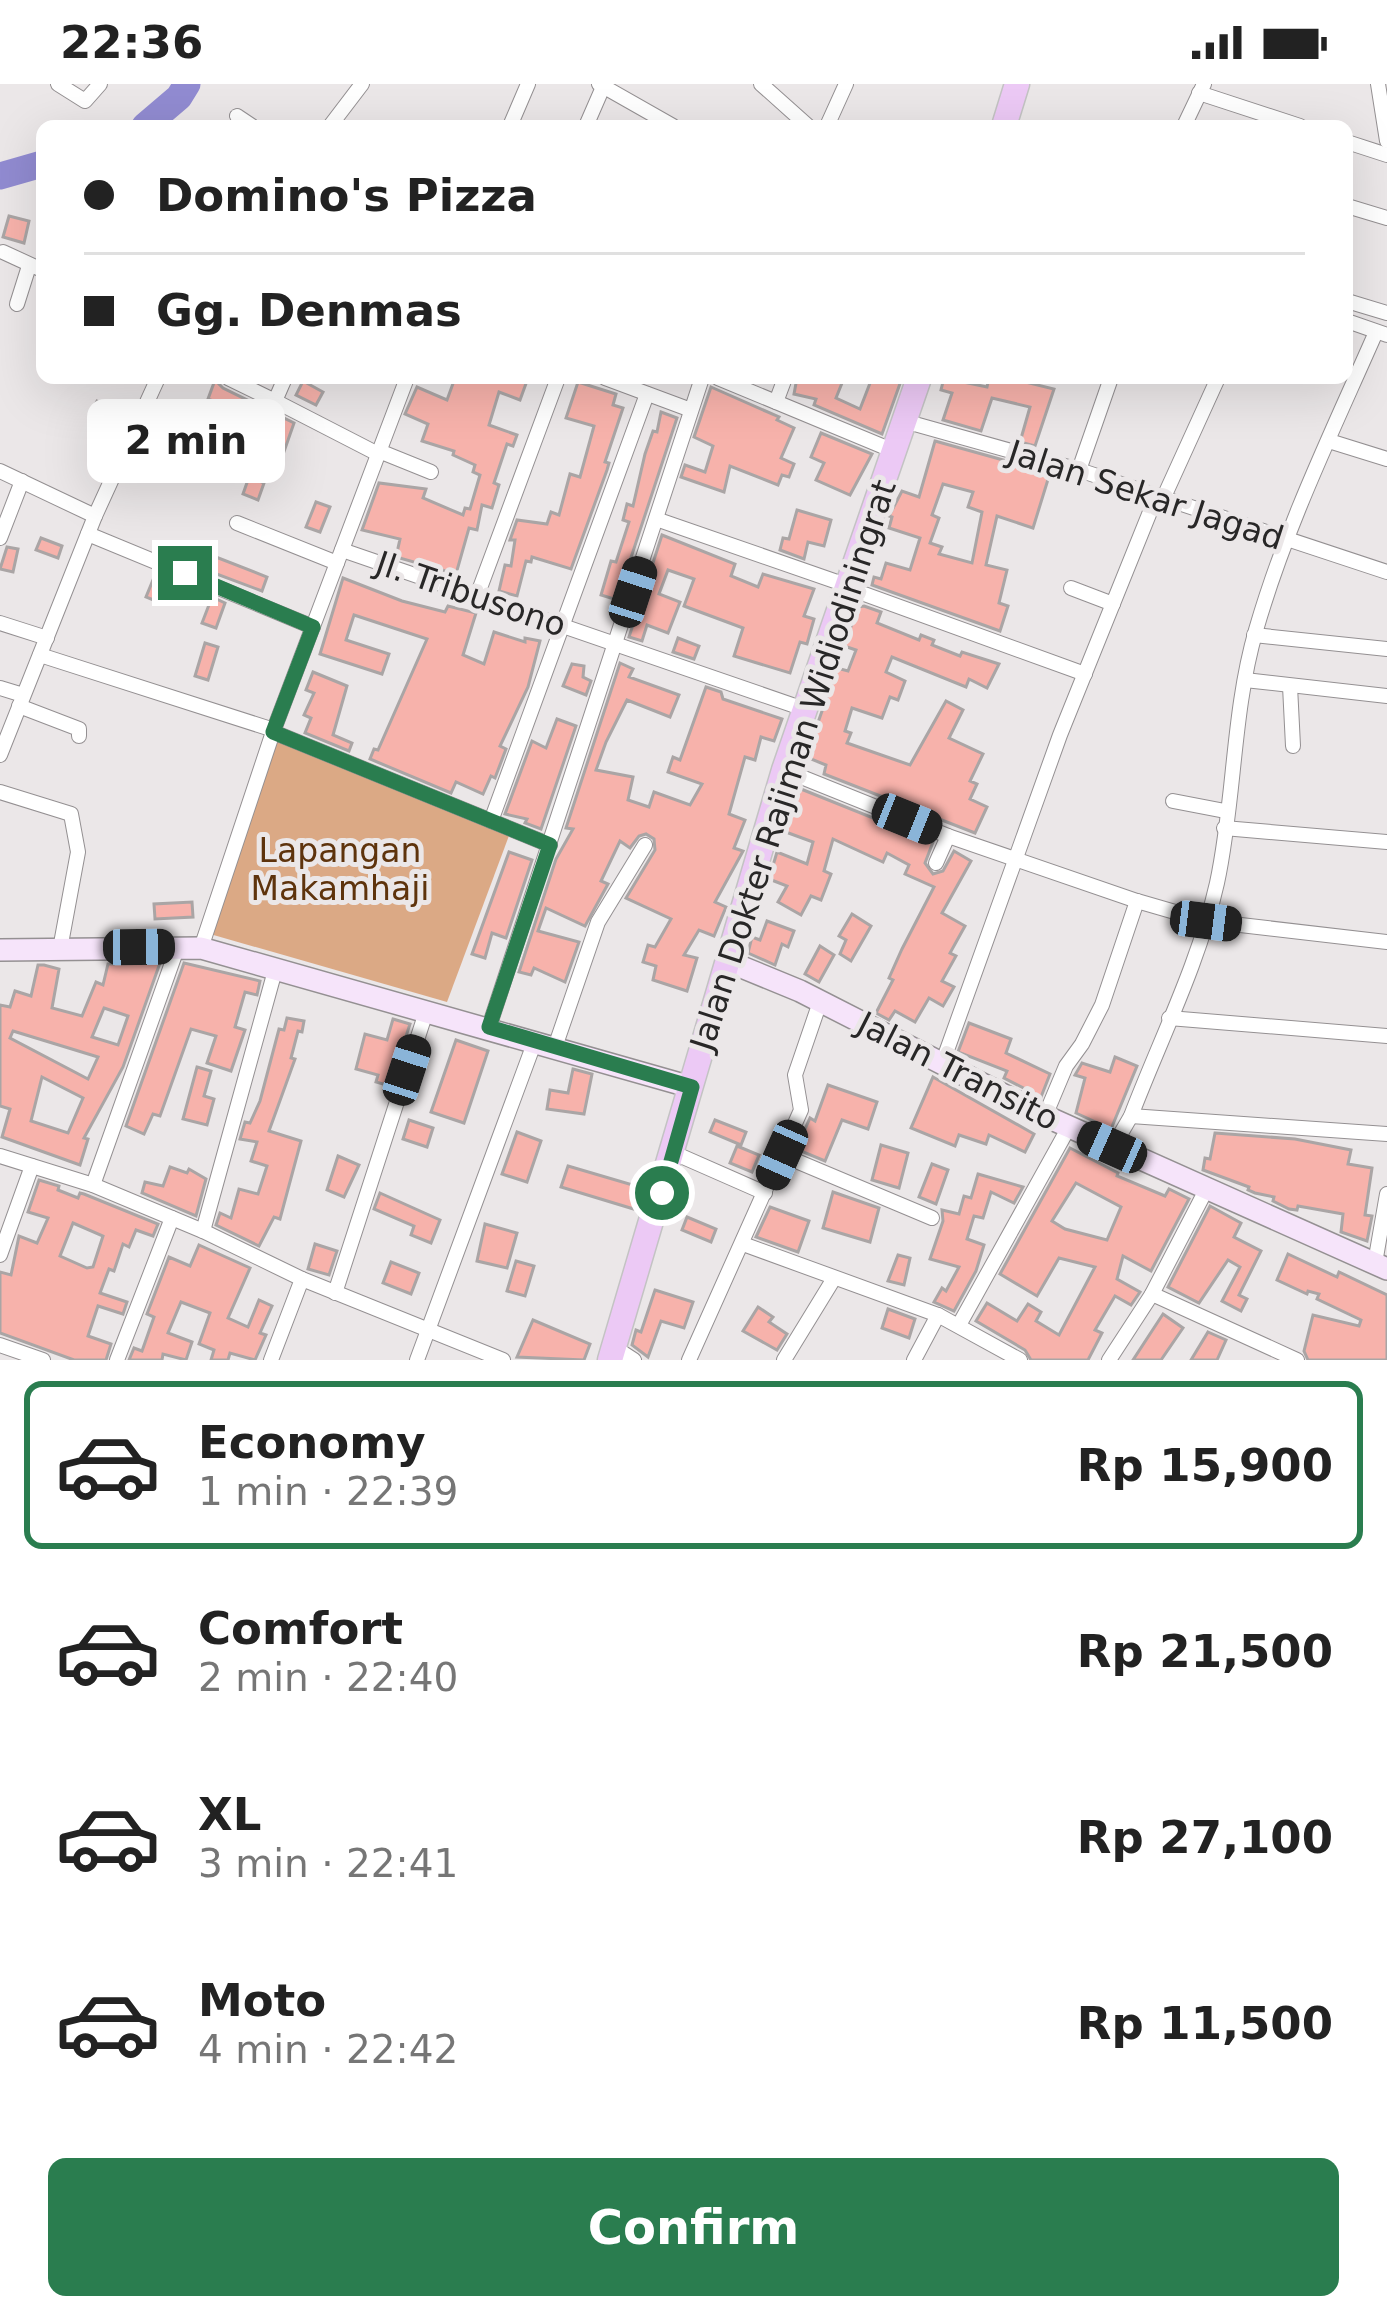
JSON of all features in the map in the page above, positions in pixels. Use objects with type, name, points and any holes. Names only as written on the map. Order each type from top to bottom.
[{"type":"main road","points":[[1006,120],[1017,84]]},
{"type":"main road","name":"Jalan Dokter Rajiman Widiodiningrat","points":[[619,1356],[784,770],[917,384]]},
{"type":"main road","points":[[0,950],[189,947],[427,1009],[692,1087]]},
{"type":"main road","name":"Jalan Transito","points":[[727,961],[820,1002],[1045,1116],[1381,1266]]},
{"type":"street","points":[[58,84],[85,101],[100,84]]},
{"type":"street","points":[[334,120],[361,84]]},
{"type":"street","points":[[513,120],[528,84]]},
{"type":"street","points":[[760,84],[801,120]]},
{"type":"street","points":[[830,120],[846,84]]},
{"type":"street","points":[[1377,84],[1387,141]]},
{"type":"street","points":[[588,120],[601,85],[658,120]]},
{"type":"street","points":[[1187,120],[1202,88],[1285,120]]},
{"type":"street","points":[[237,116],[243,120]]},
{"type":"street","points":[[1353,144],[1387,155]]},
{"type":"street","points":[[1353,208],[1387,218]]},
{"type":"street","points":[[3,252],[35,268],[17,304]]},
{"type":"street","points":[[1353,303],[1387,314]]},
{"type":"street","points":[[1112,1147],[1131,1116],[1206,921],[1217,882],[1254,635],[1284,540],[1381,334]]},
{"type":"street","points":[[0,755],[95,516],[155,384]]},
{"type":"street","points":[[240,384],[378,452],[431,472]]},
{"type":"street","points":[[269,398],[280,384]]},
{"type":"street","points":[[93,1186],[274,731],[405,384]]},
{"type":"street","points":[[477,596],[556,384]]},
{"type":"street","points":[[624,384],[691,410]]},
{"type":"street","points":[[489,1027],[700,384]]},
{"type":"street","points":[[732,384],[894,451]]},
{"type":"street","points":[[776,402],[783,384]]},
{"type":"street","points":[[1079,470],[1109,384]]},
{"type":"street","points":[[942,1064],[1084,674],[1215,384]]},
{"type":"street","points":[[491,821],[647,394]]},
{"type":"street","name":"Jalan Sekar Jagad","points":[[904,422],[1079,470],[1387,572]]},
{"type":"street","points":[[1329,440],[1387,459]]},
{"type":"street","points":[[0,471],[95,516]]},
{"type":"street","points":[[0,538],[22,481]]},
{"type":"street","points":[[656,519],[1084,674]]},
{"type":"street","name":"Jl. Tribusono","points":[[237,523],[477,596],[805,709]]},
{"type":"street","points":[[88,534],[313,627]]},
{"type":"street","points":[[1071,588],[1113,604]]},
{"type":"street","points":[[0,623],[47,638]]},
{"type":"street","points":[[1254,635],[1387,650]]},
{"type":"street","points":[[40,655],[274,731],[550,845]]},
{"type":"street","points":[[1245,680],[1387,696]]},
{"type":"street","points":[[1290,686],[1293,746]]},
{"type":"street","points":[[0,688],[77,727],[79,736]]},
{"type":"street","points":[[784,770],[948,836],[1137,902],[1206,921],[1387,942]]},
{"type":"street","points":[[0,792],[71,814],[78,853],[60,949]]},
{"type":"street","points":[[1173,801],[1225,820],[1387,842]]},
{"type":"street","points":[[937,863],[948,836]]},
{"type":"street","points":[[417,1360],[598,922],[645,845]]},
{"type":"street","points":[[1045,1116],[1066,1066],[1096,1017],[1137,902]]},
{"type":"street","points":[[203,1231],[276,968]]},
{"type":"street","points":[[689,1360],[801,1110],[795,1075],[820,1002]]},
{"type":"street","points":[[335,1293],[427,1009]]},
{"type":"street","points":[[1169,1018],[1387,1036]]},
{"type":"street","points":[[1131,1116],[1387,1133]]},
{"type":"street","points":[[959,1325],[1069,1127]]},
{"type":"street","points":[[674,1153],[765,1192]]},
{"type":"street","points":[[782,1155],[932,1218]]},
{"type":"street","points":[[0,1156],[172,1218],[302,1280],[503,1360]]},
{"type":"street","points":[[0,1255],[32,1166]]},
{"type":"street","points":[[1109,1360],[1152,1294],[1206,1190]]},
{"type":"street","points":[[1381,1266],[1387,1194]]},
{"type":"street","points":[[117,1360],[172,1218]]},
{"type":"street","points":[[742,1244],[938,1315],[1020,1360]]},
{"type":"street","points":[[271,1360],[302,1280]]},
{"type":"street","points":[[784,1360],[833,1280]]},
{"type":"street","points":[[1152,1294],[1297,1360]]},
{"type":"street","points":[[914,1360],[938,1315]]},
{"type":"street","points":[[0,1345],[43,1360]]},
{"type":"green space","name":"Lapangan Makamhaji","points":[[278,739],[510,833],[447,1002],[210,934]]},
{"type":"building","points":[[9,216],[29,221],[24,243],[3,237]]},
{"type":"building","points":[[214,384],[219,384],[294,423],[279,466],[250,452],[245,465],[230,460],[247,415],[208,399]]},
{"type":"building","points":[[302,384],[323,392],[316,405],[296,395]]},
{"type":"building","points":[[453,384],[526,384],[520,400],[499,392],[489,425],[517,435],[513,446],[507,444],[494,483],[499,485],[492,508],[482,505],[477,530],[469,528],[456,574],[396,557],[400,539],[362,530],[379,483],[426,489],[423,498],[463,515],[465,508],[470,509],[480,475],[473,472],[475,465],[453,455],[454,451],[422,441],[428,424],[405,414],[417,387],[447,400]]},
{"type":"building","points":[[577,384],[616,394],[613,405],[623,408],[605,462],[609,463],[607,470],[571,569],[532,557],[531,562],[526,561],[517,596],[499,591],[505,565],[511,566],[515,540],[510,540],[517,520],[547,524],[551,512],[559,515],[570,474],[580,477],[594,426],[566,418]]},
{"type":"building","points":[[796,384],[842,384],[836,398],[860,409],[870,384],[900,384],[882,434],[814,405],[816,399],[794,394]]},
{"type":"building","points":[[942,384],[1034,384],[1054,389],[1035,446],[1020,442],[1030,407],[992,398],[981,431],[943,420],[952,393],[941,390]]},
{"type":"building","points":[[711,387],[794,428],[781,458],[794,464],[789,477],[782,475],[778,485],[730,466],[724,492],[681,477],[685,465],[705,472],[713,446],[694,437]]},
{"type":"building","points":[[97,401],[125,415],[118,428],[90,414]]},
{"type":"building","points":[[661,412],[677,418],[617,600],[601,595],[611,561],[616,562],[629,522],[623,520],[627,504],[633,506]]},
{"type":"building","points":[[821,433],[872,454],[850,495],[816,480],[824,463],[811,457]]},
{"type":"building","points":[[935,441],[1050,473],[1033,528],[997,516],[986,565],[1007,570],[999,603],[1008,606],[1000,631],[872,585],[874,577],[881,579],[886,563],[910,570],[920,538],[889,528],[889,516],[902,491],[919,497]],"holes":[[[943,484],[973,492],[968,507],[982,512],[972,563],[939,554],[942,547],[930,543],[939,518],[932,515]]]},
{"type":"building","points":[[249,477],[264,483],[258,500],[243,494]]},
{"type":"building","points":[[316,502],[330,507],[320,532],[306,527]]},
{"type":"building","points":[[797,510],[831,520],[824,546],[808,542],[804,559],[780,550],[783,538],[789,539]]},
{"type":"building","points":[[662,535],[735,564],[731,576],[758,587],[763,574],[814,589],[804,616],[814,619],[807,644],[800,642],[790,673],[734,656],[743,628],[684,606],[694,579],[668,570],[659,594],[680,602],[668,633],[647,625],[642,641],[629,637]]},
{"type":"building","points":[[41,538],[62,546],[58,558],[36,550]]},
{"type":"building","points":[[7,547],[18,549],[13,572],[0,569]]},
{"type":"building","points":[[203,552],[267,577],[262,591],[198,567]]},
{"type":"building","points":[[155,575],[172,582],[163,604],[146,597]]},
{"type":"building","points":[[343,578],[402,601],[445,612],[448,606],[476,613],[463,655],[484,664],[494,632],[525,642],[525,638],[540,641],[528,687],[500,746],[506,749],[483,794],[456,782],[451,793],[370,759],[427,639],[354,615],[346,640],[389,654],[382,674],[320,654]]},
{"type":"building","points":[[212,597],[225,603],[216,628],[202,623]]},
{"type":"building","points":[[858,607],[881,612],[877,623],[919,640],[921,635],[934,640],[932,645],[960,656],[962,652],[999,664],[987,688],[969,679],[966,687],[892,657],[886,672],[905,681],[898,700],[890,697],[882,718],[852,708],[845,731],[851,733],[847,743],[910,765],[946,701],[963,710],[949,738],[983,754],[970,781],[977,784],[970,799],[987,807],[975,833],[824,774],[826,765],[806,757],[837,668],[848,671],[856,650],[844,646]]},
{"type":"building","points":[[678,638],[699,646],[694,659],[673,652]]},
{"type":"building","points":[[205,643],[218,647],[208,680],[195,676]]},
{"type":"building","points":[[620,663],[633,669],[629,677],[679,695],[670,717],[627,700],[606,742],[596,770],[633,777],[628,800],[649,807],[654,792],[690,805],[702,784],[668,772],[673,757],[680,760],[706,687],[721,692],[723,699],[782,719],[774,741],[761,737],[755,760],[745,757],[729,814],[745,820],[734,848],[743,851],[715,902],[726,907],[714,936],[699,930],[684,955],[697,958],[687,991],[653,980],[656,966],[643,962],[648,945],[655,947],[671,919],[626,898],[655,850],[654,839],[646,834],[630,848],[620,841],[601,881],[608,884],[585,926],[546,908],[538,931],[579,942],[565,982],[534,968],[531,975],[519,972],[556,859],[573,829],[566,828]]},
{"type":"building","points":[[572,664],[584,666],[583,677],[591,681],[586,695],[563,686]]},
{"type":"building","points":[[313,672],[347,686],[333,735],[352,743],[349,751],[305,733],[311,718],[304,715],[314,693],[306,690]]},
{"type":"building","points":[[557,719],[576,726],[541,829],[525,823],[527,819],[505,814],[532,741],[546,748]]},
{"type":"building","points":[[796,787],[933,842],[925,863],[933,874],[943,871],[954,851],[971,861],[942,913],[965,926],[942,981],[954,987],[943,1006],[929,998],[915,1022],[895,1011],[889,1020],[876,1013],[934,887],[905,874],[909,865],[887,853],[883,862],[833,839],[824,871],[831,874],[821,900],[811,896],[801,915],[778,902],[787,886],[769,879],[777,852],[807,864],[813,842],[783,831]]},
{"type":"building","points":[[509,852],[532,860],[506,938],[492,933],[485,958],[472,954]]},
{"type":"building","points":[[192,902],[193,917],[155,919],[154,904]]},
{"type":"building","points":[[852,914],[871,926],[851,961],[840,954],[846,940],[839,936]]},
{"type":"building","points":[[767,921],[794,931],[788,947],[782,944],[775,965],[748,953],[752,937],[760,940]]},
{"type":"building","points":[[820,946],[834,955],[819,982],[805,974]]},
{"type":"building","points":[[160,963],[123,1067],[84,1138],[88,1139],[80,1165],[2,1137],[10,1109],[0,1106],[0,1005],[10,1007],[15,991],[31,996],[38,965],[44,965],[59,969],[52,1008],[82,1016],[96,982],[103,985],[108,964]],"holes":[[[104,1008],[128,1016],[118,1045],[92,1037]],[[13,1031],[98,1057],[88,1079],[10,1038]],[[42,1077],[83,1098],[68,1133],[31,1121]]]},
{"type":"building","points":[[184,963],[260,981],[257,995],[245,992],[235,1027],[245,1030],[231,1071],[207,1063],[216,1036],[191,1029],[160,1116],[153,1114],[144,1134],[126,1126]]},
{"type":"building","points":[[287,1018],[304,1021],[269,1131],[301,1141],[280,1219],[274,1217],[259,1246],[216,1225],[220,1213],[231,1218],[239,1189],[258,1194],[267,1166],[251,1161],[257,1142],[240,1139],[260,1101],[279,1029],[284,1030]]},
{"type":"building","points":[[393,1019],[410,1024],[390,1086],[376,1082],[378,1075],[356,1069],[365,1034],[387,1040]]},
{"type":"building","points":[[969,1023],[1011,1039],[1006,1053],[1050,1074],[1041,1097],[1004,1078],[1007,1071],[958,1052]]},
{"type":"building","points":[[456,1040],[488,1051],[464,1123],[431,1112]]},
{"type":"building","points":[[1115,1057],[1137,1066],[1111,1129],[1076,1113],[1085,1078],[1075,1075],[1082,1063],[1110,1072]]},
{"type":"building","points":[[197,1067],[211,1071],[204,1096],[214,1099],[207,1125],[183,1119]]},
{"type":"building","points":[[573,1069],[592,1074],[584,1114],[547,1109],[550,1090],[568,1093]]},
{"type":"building","points":[[933,1077],[1034,1134],[1025,1152],[989,1135],[986,1144],[959,1135],[955,1146],[911,1128]]},
{"type":"building","points":[[828,1085],[877,1102],[868,1129],[842,1120],[825,1161],[796,1149],[810,1118],[815,1121]]},
{"type":"building","points":[[409,1120],[433,1128],[427,1147],[403,1139]]},
{"type":"building","points":[[715,1120],[746,1132],[741,1145],[710,1132]]},
{"type":"building","points":[[517,1132],[541,1141],[527,1182],[502,1174]]},
{"type":"building","points":[[1215,1133],[1295,1139],[1351,1150],[1348,1164],[1372,1168],[1365,1215],[1372,1216],[1367,1241],[1341,1232],[1343,1214],[1298,1206],[1289,1209],[1273,1201],[1274,1197],[1203,1170]]},
{"type":"building","points":[[881,1145],[908,1153],[899,1188],[872,1180]]},
{"type":"building","points":[[737,1146],[759,1155],[752,1172],[730,1163]]},
{"type":"building","points":[[1070,1148],[1117,1176],[1165,1196],[1169,1189],[1189,1199],[1151,1271],[1123,1256],[1117,1279],[1140,1292],[1131,1305],[1115,1296],[1095,1330],[1102,1333],[1088,1360],[1031,1360],[1025,1350],[976,1321],[987,1303],[1017,1321],[1028,1304],[1041,1312],[1036,1321],[1059,1335],[1095,1267],[1059,1258],[1037,1296],[1000,1274]],"holes":[[[1076,1183],[1121,1207],[1107,1240],[1052,1221]]]},
{"type":"building","points":[[338,1156],[359,1165],[344,1197],[327,1190]]},
{"type":"building","points":[[932,1164],[948,1170],[936,1204],[919,1197]]},
{"type":"building","points":[[568,1166],[643,1188],[637,1210],[561,1187]]},
{"type":"building","points":[[170,1167],[187,1173],[189,1169],[206,1179],[196,1216],[142,1193],[145,1182],[163,1186]]},
{"type":"building","points":[[978,1174],[1023,1187],[1014,1203],[991,1192],[983,1218],[974,1216],[967,1239],[984,1245],[954,1311],[934,1302],[959,1267],[930,1259],[942,1210],[959,1214],[964,1196],[971,1198]]},
{"type":"building","points":[[39,1180],[158,1224],[153,1236],[136,1230],[129,1247],[123,1244],[114,1271],[109,1269],[100,1293],[127,1302],[123,1314],[98,1306],[88,1336],[111,1344],[106,1360],[74,1360],[0,1333],[0,1272],[11,1275],[19,1236],[37,1243],[48,1218],[28,1212]],"holes":[[[73,1223],[103,1236],[93,1267],[60,1256]]]},
{"type":"building","points":[[833,1192],[879,1208],[870,1242],[823,1228]]},
{"type":"building","points":[[380,1193],[440,1220],[431,1243],[411,1235],[414,1226],[374,1209]]},
{"type":"building","points":[[1210,1206],[1241,1223],[1234,1237],[1261,1251],[1239,1295],[1247,1299],[1241,1311],[1222,1301],[1240,1267],[1228,1260],[1199,1303],[1168,1287]]},
{"type":"building","points":[[770,1207],[809,1221],[798,1252],[756,1237]]},
{"type":"building","points":[[687,1217],[716,1229],[711,1242],[682,1230]]},
{"type":"building","points":[[485,1224],[517,1233],[507,1268],[477,1261]]},
{"type":"building","points":[[315,1244],[337,1251],[329,1275],[308,1269]]},
{"type":"building","points":[[199,1245],[250,1268],[228,1318],[248,1327],[259,1300],[272,1306],[255,1360],[230,1353],[228,1360],[211,1360],[214,1350],[199,1344],[210,1313],[181,1302],[168,1333],[192,1342],[186,1360],[163,1354],[162,1360],[129,1360],[134,1348],[142,1351],[154,1317],[147,1314],[169,1257],[190,1266]]},
{"type":"building","points":[[1288,1254],[1387,1295],[1387,1360],[1308,1360],[1304,1351],[1313,1315],[1359,1326],[1361,1320],[1317,1299],[1319,1294],[1307,1294],[1277,1280]]},
{"type":"building","points":[[898,1255],[910,1258],[904,1285],[888,1281]]},
{"type":"building","points":[[516,1261],[534,1266],[525,1296],[507,1291]]},
{"type":"building","points":[[391,1262],[419,1273],[411,1294],[383,1283]]},
{"type":"building","points":[[655,1290],[693,1302],[684,1328],[661,1321],[648,1357],[632,1345]]},
{"type":"building","points":[[758,1307],[787,1334],[777,1350],[743,1331]]},
{"type":"building","points":[[888,1309],[915,1319],[909,1338],[882,1328]]},
{"type":"building","points":[[1163,1314],[1183,1328],[1161,1360],[1133,1360]]},
{"type":"building","points":[[533,1320],[590,1344],[584,1360],[517,1357]]},
{"type":"building","points":[[1208,1332],[1226,1340],[1217,1360],[1191,1360]]},
{"type":"waterway","points":[[152,120],[187,84]]},
{"type":"waterway","points":[[0,176],[36,166]]},
{"type":"route","points":[[185,573],[313,627],[273,732],[550,845],[489,1027],[692,1087],[662,1193]]}]
